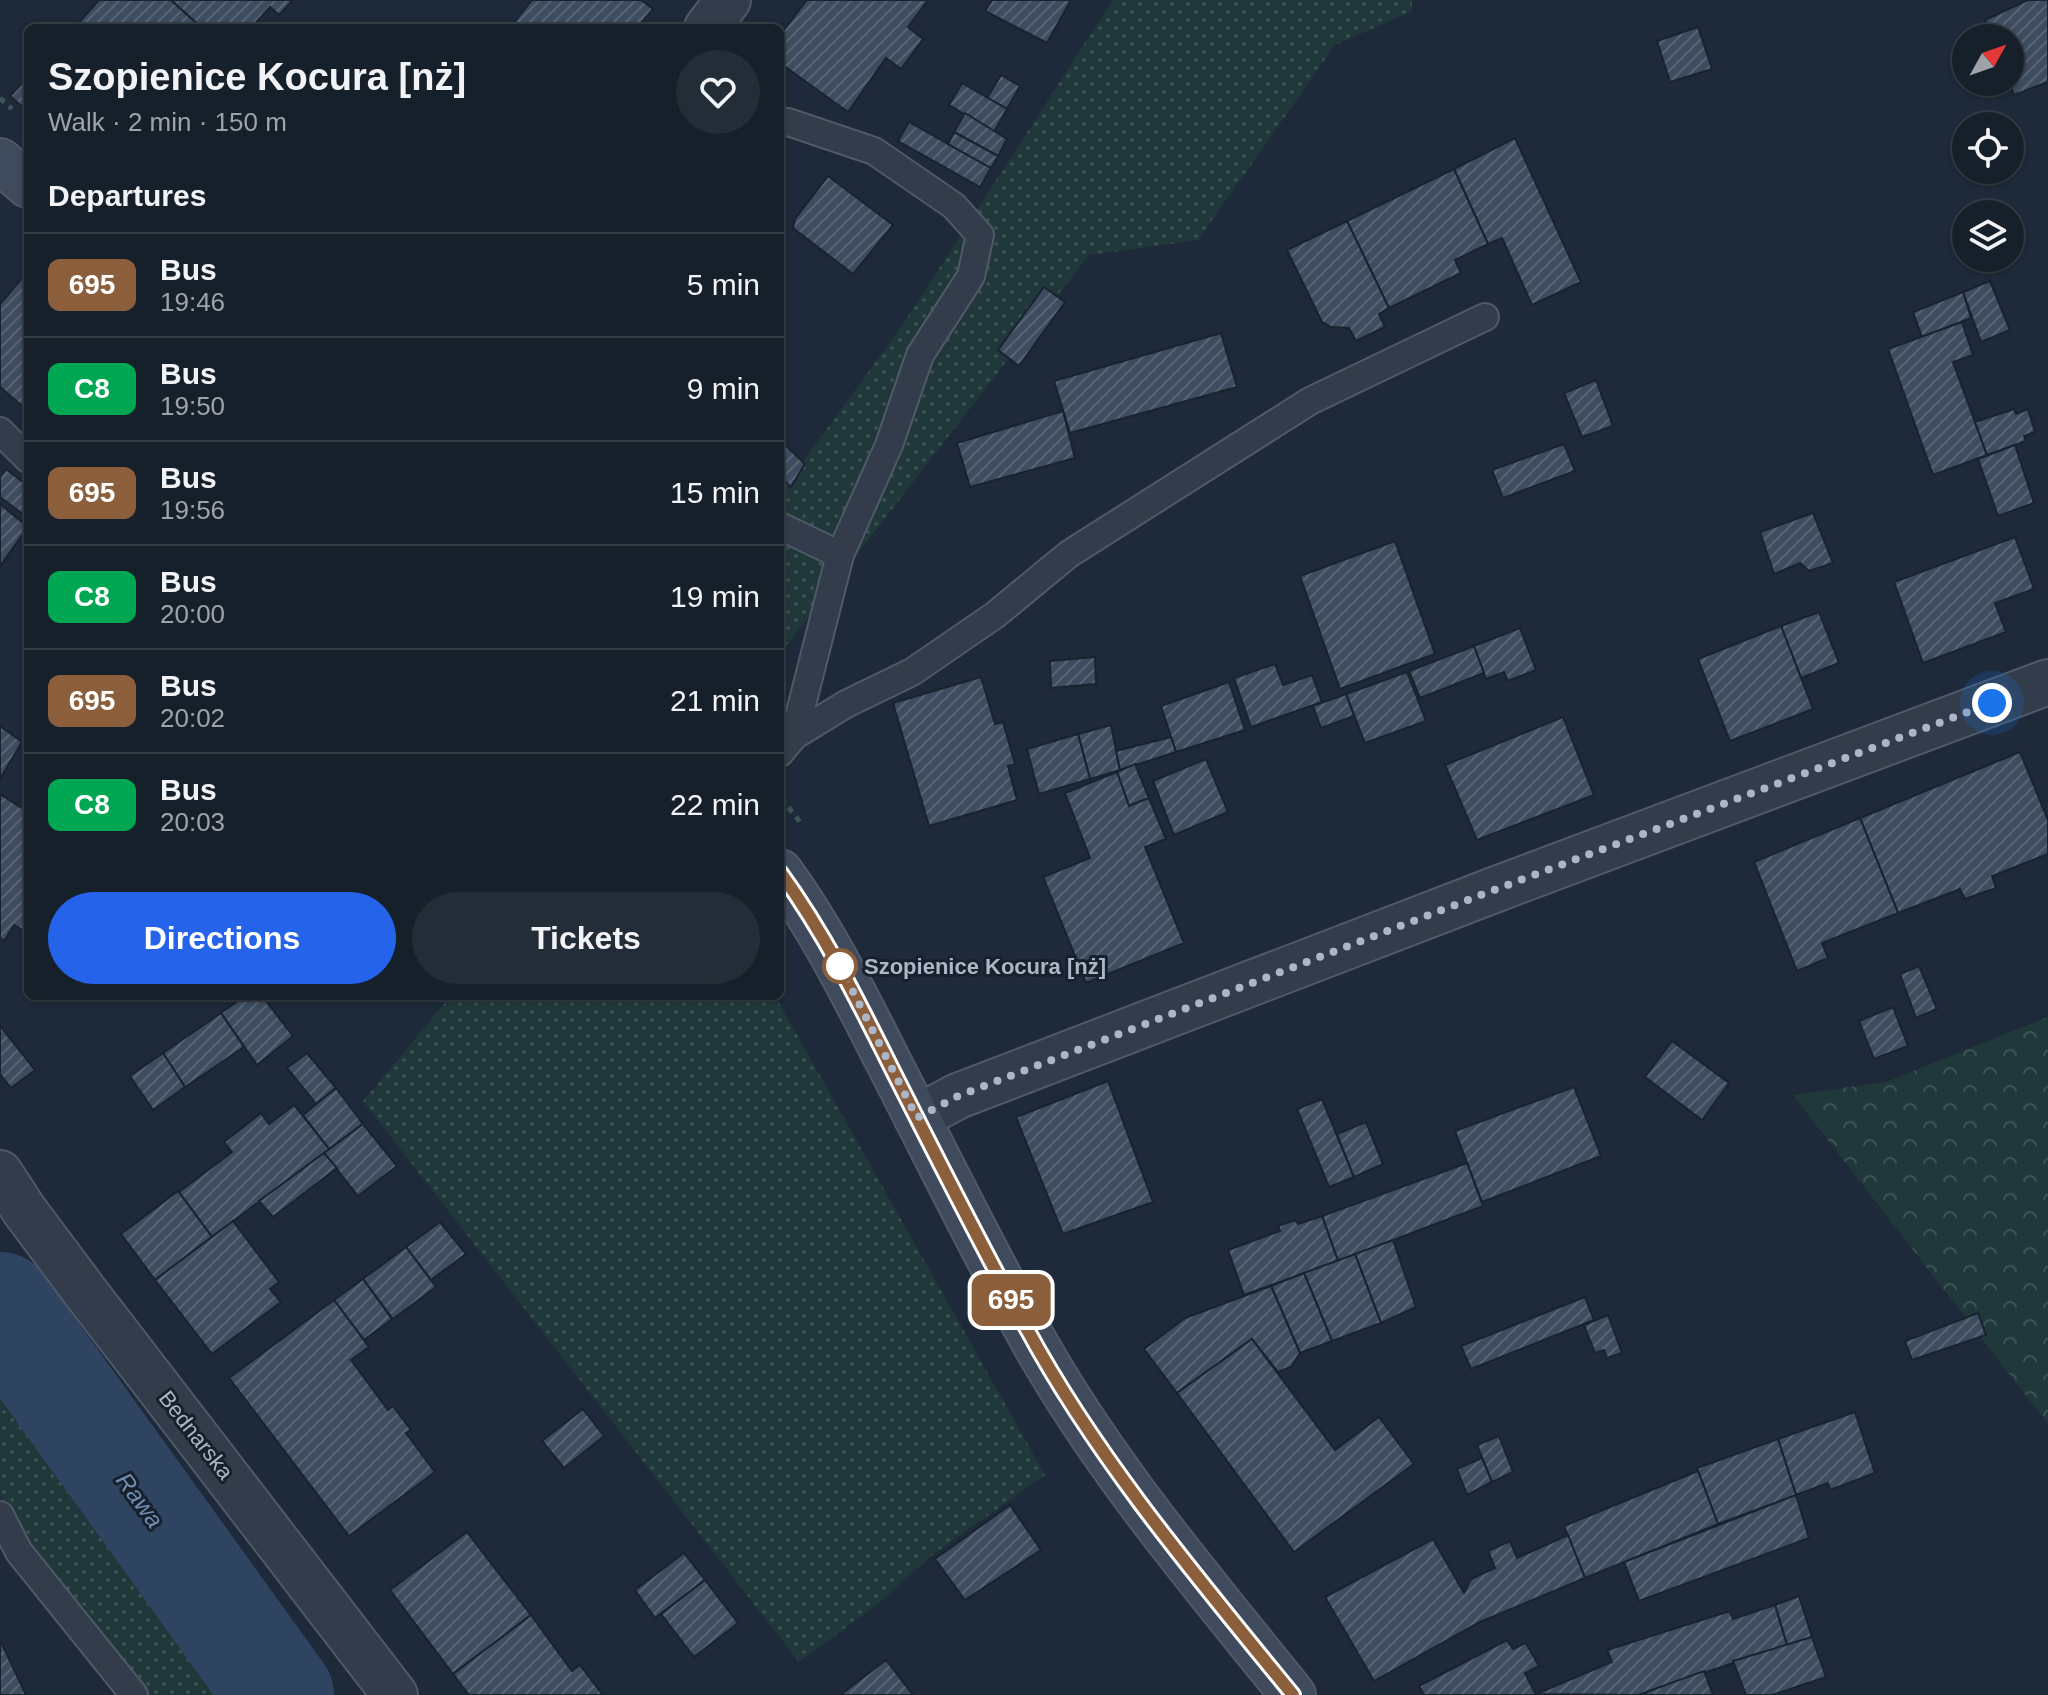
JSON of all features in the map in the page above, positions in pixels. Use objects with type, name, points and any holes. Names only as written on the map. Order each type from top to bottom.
[{"type":"street","points":[[710,24],[728,0]]},
{"type":"street","points":[[0,161],[24,182]]},
{"type":"street","points":[[917,1118],[958,1096],[2048,682]]},
{"type":"street","points":[[784,878],[840,966],[1027,1330],[1063,1390],[1121,1475],[1293,1695]]},
{"type":"street","name":"Bednarska","points":[[0,1173],[86,1293],[395,1695]]},
{"type":"lane","points":[[787,744],[840,555],[889,445],[920,355],[971,276],[980,235],[954,206],[874,151],[788,122]]},
{"type":"lane","points":[[787,744],[846,704],[912,672],[995,615],[1069,554],[1310,401],[1485,317]]},
{"type":"lane","points":[[0,431],[24,455]]},
{"type":"lane","points":[[784,528],[840,555]]},
{"type":"lane","points":[[0,1515],[19,1552],[134,1695]]},
{"type":"green space","points":[[1113,0],[1412,0],[1412,11],[1335,45],[1198,240],[1089,255],[784,645],[784,488],[902,326]]},
{"type":"green space","points":[[448,1000],[777,1000],[1045,1475],[931,1556],[879,1603],[799,1662],[363,1101]]},
{"type":"green space","points":[[2048,1017],[2048,1424],[1793,1095],[1886,1082]]},
{"type":"green space","points":[[0,1355],[61,1445],[242,1695],[147,1695],[27,1548],[0,1496]]},
{"type":"building","points":[[99,0],[171,0],[198,24],[78,24]]},
{"type":"building","points":[[171,0],[293,0],[279,15],[270,7],[255,24],[198,24]]},
{"type":"building","points":[[532,0],[641,0],[653,9],[640,24],[513,24]]},
{"type":"building","points":[[807,0],[928,0],[908,27],[923,39],[901,69],[886,58],[848,112],[784,66],[784,30]]},
{"type":"building","points":[[992,0],[1071,0],[1047,43],[985,11]]},
{"type":"building","points":[[2028,0],[2048,0],[2048,82],[2024,91],[2024,24],[1987,24],[1985,20]]},
{"type":"building","points":[[1698,27],[1712,69],[1670,82],[1657,41]]},
{"type":"building","points":[[1001,75],[1020,86],[1007,109],[987,98]]},
{"type":"building","points":[[24,81],[24,108],[10,96]]},
{"type":"building","points":[[962,83],[1007,109],[994,132],[949,105]]},
{"type":"building","points":[[965,113],[1007,139],[998,156],[954,132]]},
{"type":"building","points":[[909,122],[991,168],[980,187],[898,141]]},
{"type":"building","points":[[954,132],[998,156],[991,168],[948,144]]},
{"type":"building","points":[[1515,138],[1581,282],[1532,305],[1502,238],[1488,244],[1454,169]]},
{"type":"building","points":[[1454,169],[1488,244],[1455,260],[1461,273],[1389,308],[1347,221]]},
{"type":"building","points":[[828,176],[893,225],[853,274],[793,228],[795,219]]},
{"type":"building","points":[[1347,221],[1389,308],[1379,314],[1385,327],[1356,341],[1349,328],[1331,327],[1322,322],[1287,250]]},
{"type":"building","points":[[24,276],[24,408],[0,387],[0,304]]},
{"type":"building","points":[[1990,281],[2010,330],[1981,342],[1963,292]]},
{"type":"building","points":[[1044,287],[1065,302],[1019,366],[998,350]]},
{"type":"building","points":[[1963,292],[1971,318],[1922,337],[1913,312]]},
{"type":"building","points":[[1962,322],[1973,355],[1953,362],[1987,455],[1933,475],[1888,349]]},
{"type":"building","points":[[1221,333],[1237,387],[1070,433],[1054,381]]},
{"type":"building","points":[[1596,380],[1613,426],[1582,437],[1564,393]]},
{"type":"building","points":[[2014,409],[2016,414],[2028,409],[2035,432],[2024,436],[2026,441],[1987,455],[1975,422]]},
{"type":"building","points":[[1063,411],[1075,458],[970,487],[957,443]]},
{"type":"building","points":[[784,444],[805,464],[791,487],[784,481]]},
{"type":"building","points":[[1564,444],[1575,471],[1503,498],[1492,470]]},
{"type":"building","points":[[2015,445],[2034,503],[1998,516],[1978,459]]},
{"type":"building","points":[[6,469],[24,483],[24,515],[0,497],[0,477]]},
{"type":"building","points":[[0,504],[24,524],[24,533],[0,566]]},
{"type":"building","points":[[1813,513],[1833,563],[1809,571],[1800,563],[1774,574],[1760,532]]},
{"type":"building","points":[[2015,537],[2034,589],[1995,603],[2006,632],[1923,663],[1894,582]]},
{"type":"building","points":[[1395,541],[1435,654],[1340,689],[1300,576]]},
{"type":"building","points":[[1819,612],[1839,663],[1801,678],[1781,626]]},
{"type":"building","points":[[1781,626],[1813,709],[1730,741],[1698,659]]},
{"type":"building","points":[[1520,628],[1536,670],[1508,681],[1504,672],[1486,679],[1474,646]]},
{"type":"building","points":[[1474,646],[1484,673],[1420,698],[1409,671]]},
{"type":"building","points":[[1095,657],[1096,684],[1051,688],[1050,661]]},
{"type":"building","points":[[1275,664],[1283,685],[1312,675],[1322,702],[1251,727],[1234,678]]},
{"type":"building","points":[[1407,672],[1426,721],[1365,743],[1346,694]]},
{"type":"building","points":[[981,677],[995,724],[1003,722],[1015,764],[1008,766],[1017,800],[929,826],[893,703]]},
{"type":"building","points":[[1229,682],[1245,730],[1176,752],[1161,706]]},
{"type":"building","points":[[1346,694],[1354,716],[1321,728],[1313,706]]},
{"type":"building","points":[[1563,717],[1594,795],[1477,840],[1445,765]]},
{"type":"building","points":[[1111,725],[1120,770],[1090,779],[1078,734]]},
{"type":"building","points":[[0,726],[22,742],[0,779]]},
{"type":"building","points":[[1078,734],[1090,779],[1039,794],[1027,749]]},
{"type":"building","points":[[1171,737],[1176,752],[1120,770],[1116,751]]},
{"type":"building","points":[[2020,752],[2048,820],[2048,854],[1992,876],[1996,888],[1965,899],[1960,889],[1898,913],[1860,818]]},
{"type":"building","points":[[1206,759],[1228,812],[1174,835],[1153,781]]},
{"type":"building","points":[[1135,764],[1149,798],[1129,806],[1117,772]]},
{"type":"building","points":[[1117,772],[1129,806],[1149,798],[1166,839],[1145,847],[1184,943],[1086,983],[1043,877],[1090,858],[1065,793]]},
{"type":"building","points":[[0,794],[24,809],[24,931],[14,925],[4,941],[0,938]]},
{"type":"building","points":[[1860,818],[1898,913],[1822,943],[1828,958],[1797,971],[1754,862]]},
{"type":"building","points":[[1919,966],[1937,1009],[1916,1018],[1900,974]]},
{"type":"building","points":[[239,1000],[265,1000],[293,1036],[257,1065],[221,1013]]},
{"type":"building","points":[[1893,1007],[1908,1046],[1874,1059],[1859,1021]]},
{"type":"building","points":[[221,1013],[244,1047],[185,1087],[163,1053]]},
{"type":"building","points":[[0,1026],[35,1070],[11,1088],[0,1074]]},
{"type":"building","points":[[1672,1041],[1729,1083],[1702,1120],[1645,1077]]},
{"type":"building","points":[[163,1053],[185,1087],[153,1110],[130,1076]]},
{"type":"building","points":[[307,1053],[336,1088],[316,1104],[287,1068]]},
{"type":"building","points":[[1108,1081],[1153,1202],[1063,1234],[1016,1117]]},
{"type":"building","points":[[1574,1087],[1601,1156],[1482,1202],[1455,1131]]},
{"type":"building","points":[[336,1088],[363,1124],[329,1149],[303,1115]]},
{"type":"building","points":[[1322,1099],[1354,1177],[1329,1187],[1297,1109]]},
{"type":"building","points":[[294,1105],[329,1149],[212,1237],[179,1192],[232,1152],[224,1142],[261,1113],[269,1124]]},
{"type":"building","points":[[1366,1122],[1383,1164],[1354,1177],[1337,1134]]},
{"type":"building","points":[[363,1124],[397,1166],[358,1196],[324,1153]]},
{"type":"building","points":[[324,1153],[337,1168],[273,1217],[259,1201]]},
{"type":"building","points":[[1467,1163],[1483,1206],[1338,1261],[1322,1216]]},
{"type":"building","points":[[178,1191],[212,1237],[155,1280],[121,1234]]},
{"type":"building","points":[[1322,1216],[1338,1261],[1244,1295],[1228,1250],[1280,1231],[1278,1226],[1295,1220],[1298,1224]]},
{"type":"building","points":[[233,1221],[279,1282],[270,1289],[281,1302],[212,1354],[155,1280]]},
{"type":"building","points":[[440,1222],[466,1254],[431,1280],[406,1247]]},
{"type":"building","points":[[1393,1240],[1416,1307],[1381,1323],[1355,1254]]},
{"type":"building","points":[[406,1247],[436,1287],[393,1319],[363,1279]]},
{"type":"building","points":[[1355,1254],[1381,1323],[1332,1341],[1304,1273]]},
{"type":"building","points":[[1304,1273],[1332,1341],[1300,1353],[1271,1286]]},
{"type":"building","points":[[363,1279],[392,1319],[364,1340],[334,1300]]},
{"type":"building","points":[[1271,1286],[1300,1353],[1291,1367],[1278,1372],[1252,1339],[1177,1393],[1144,1349],[1185,1318]]},
{"type":"building","points":[[1585,1297],[1594,1320],[1471,1369],[1461,1346]]},
{"type":"building","points":[[334,1300],[369,1347],[351,1360],[388,1410],[393,1406],[411,1430],[406,1433],[435,1472],[349,1536],[229,1378]]},
{"type":"building","points":[[1978,1313],[1986,1335],[1912,1360],[1905,1341]]},
{"type":"building","points":[[1608,1315],[1622,1353],[1607,1358],[1604,1350],[1595,1353],[1584,1325]]},
{"type":"building","points":[[1252,1339],[1335,1450],[1379,1417],[1414,1464],[1294,1552],[1177,1393]]},
{"type":"building","points":[[583,1409],[604,1436],[564,1468],[542,1441]]},
{"type":"building","points":[[1855,1412],[1875,1473],[1830,1490],[1828,1483],[1796,1495],[1778,1439]]},
{"type":"building","points":[[1499,1436],[1513,1472],[1492,1482],[1477,1445]]},
{"type":"building","points":[[1778,1439],[1796,1495],[1718,1524],[1697,1468]]},
{"type":"building","points":[[1482,1458],[1492,1482],[1467,1495],[1457,1469]]},
{"type":"building","points":[[1698,1471],[1718,1524],[1585,1578],[1564,1526]]},
{"type":"building","points":[[1796,1495],[1809,1538],[1639,1601],[1624,1562]]},
{"type":"building","points":[[1010,1505],[1041,1550],[965,1600],[935,1559]]},
{"type":"building","points":[[467,1532],[531,1615],[453,1674],[390,1590]]},
{"type":"building","points":[[1568,1535],[1585,1578],[1480,1622],[1374,1681],[1325,1597],[1433,1539],[1464,1593],[1471,1579],[1495,1568],[1488,1551],[1510,1541],[1517,1558]]},
{"type":"building","points":[[684,1553],[705,1580],[655,1618],[635,1590]]},
{"type":"building","points":[[705,1580],[738,1623],[694,1657],[661,1614]]},
{"type":"building","points":[[1799,1596],[1812,1637],[1787,1645],[1775,1605]]},
{"type":"building","points":[[1775,1605],[1787,1645],[1638,1695],[1536,1694],[1612,1662],[1607,1650],[1730,1611],[1733,1619]]},
{"type":"building","points":[[531,1615],[572,1671],[580,1665],[603,1695],[469,1695],[453,1674]]},
{"type":"building","points":[[1812,1637],[1826,1677],[1772,1695],[1746,1695],[1733,1661]]},
{"type":"building","points":[[0,1640],[26,1695],[0,1695]]},
{"type":"building","points":[[1507,1640],[1513,1649],[1526,1643],[1539,1666],[1525,1673],[1536,1695],[1424,1695],[1419,1686]]},
{"type":"building","points":[[886,1660],[913,1695],[840,1695]]},
{"type":"building","points":[[1704,1671],[1713,1695],[1647,1695],[1646,1692]]},
{"type":"waterway","name":"Rawa","points":[[0,1306],[280,1695]]},
{"type":"bus line","name":"695","points":[[784,878],[840,966],[1027,1330],[1063,1390],[1112,1463],[1211,1594],[1293,1695]]},
{"type":"place","name":"Szopienice Kocura [nż]","points":[[840,966]]},
{"type":"route","points":[[840,966],[917,1118],[958,1096],[1992,703]]}]
